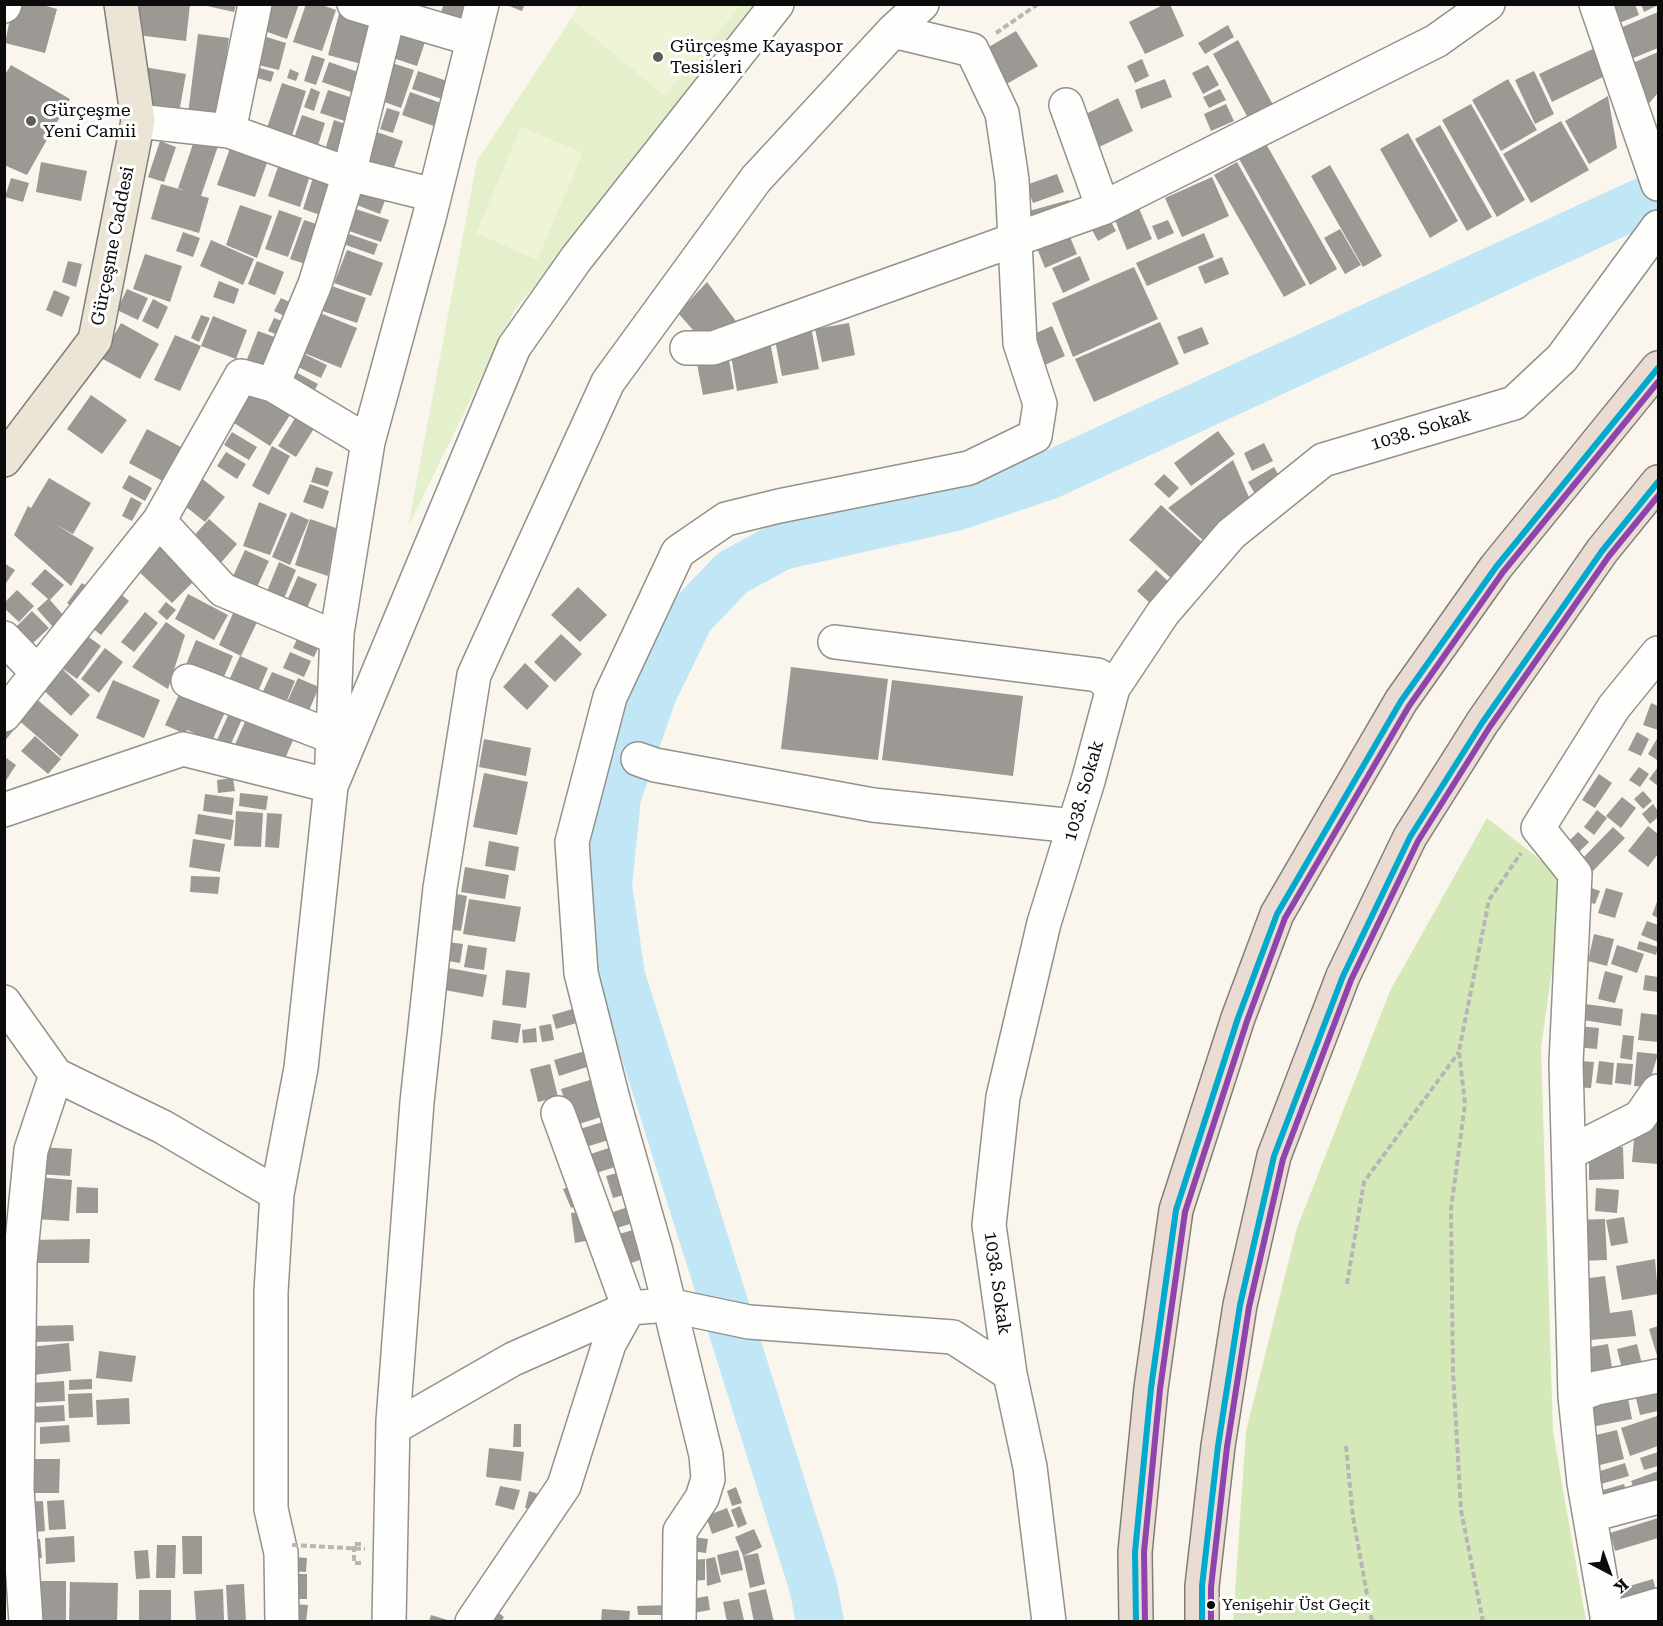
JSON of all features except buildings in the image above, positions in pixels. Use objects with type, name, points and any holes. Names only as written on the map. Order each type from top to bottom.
[{"type":"highway","points":[[1136,1622],[1135,1552],[1151,1388],[1176,1210],[1238,1018],[1277,914],[1343,797],[1415,682],[1496,567],[1659,368]]},
{"type":"highway","points":[[1202,1622],[1202,1586],[1218,1446],[1240,1305],[1274,1156],[1343,976],[1410,837],[1476,733],[1602,551],[1659,482]]},
{"type":"main road","name":"Gürçeşme Caddesi","points":[[4,460],[94,340],[138,121],[122,4]]},
{"type":"street","points":[[230,131],[255,4]]},
{"type":"street","points":[[354,4],[388,16],[472,39]]},
{"type":"street","points":[[282,1622],[281,1552],[271,1509],[271,1292],[277,1194],[301,1068],[331,786],[337,638],[351,536],[368,442],[482,4]]},
{"type":"street","points":[[331,786],[514,347],[576,259],[777,4]]},
{"type":"street","points":[[389,1622],[393,1428],[421,1066],[441,888],[474,675],[608,382],[756,179],[893,31],[922,4]]},
{"type":"street","points":[[687,348],[713,348],[804,317],[1016,237],[1103,208],[1436,41],[1488,4]]},
{"type":"street","points":[[1596,4],[1659,184]]},
{"type":"street","points":[[273,385],[315,285],[349,174],[388,16]]},
{"type":"street","points":[[679,1622],[680,1531],[702,1497],[708,1479],[706,1455],[675,1306],[656,1251],[614,1103],[581,973],[572,842],[610,697],[678,552],[726,519],[779,506],[969,468],[1035,436],[1040,404],[1020,343],[1012,180],[1002,113],[972,50],[893,31]]},
{"type":"street","points":[[1066,105],[1103,208]]},
{"type":"street","points":[[138,121],[230,131],[349,174],[434,195]]},
{"type":"street","name":"1038. Sokak","points":[[1049,1622],[1030,1467],[1010,1374],[989,1225],[1003,1097],[1044,923],[1113,688],[1163,613],[1230,534],[1323,460],[1514,403],[1562,358],[1659,227]]},
{"type":"street","points":[[4,715],[159,521],[242,376],[273,385],[368,442]]},
{"type":"street","points":[[159,521],[223,590],[337,638]]},
{"type":"street","points":[[4,638],[37,672]]},
{"type":"street","points":[[835,642],[1098,675],[1113,688]]},
{"type":"street","points":[[1659,653],[1614,706],[1538,828],[1575,874],[1566,1063],[1575,1396],[1608,1621],[1659,1605]]},
{"type":"street","points":[[188,681],[333,737]]},
{"type":"street","points":[[4,810],[183,750],[331,786]]},
{"type":"street","points":[[638,759],[656,765],[873,805],[1074,826]]},
{"type":"street","points":[[4,1002],[56,1075],[163,1127],[277,1194]]},
{"type":"street","points":[[26,1622],[17,1489],[20,1262],[31,1150],[56,1075]]},
{"type":"street","points":[[1569,1153],[1640,1117],[1659,1090]]},
{"type":"street","points":[[472,1622],[564,1486],[609,1344],[629,1308],[558,1113]]},
{"type":"street","points":[[393,1428],[513,1359],[629,1308],[675,1306],[749,1322],[953,1337],[1010,1374]]},
{"type":"street","points":[[1575,1396],[1597,1388],[1659,1376]]},
{"type":"street","points":[[1591,1515],[1659,1497]]},
{"type":"path","points":[[972,50],[1038,4]]},
{"type":"path","points":[[1483,1622],[1461,1510],[1455,1439],[1451,1209],[1465,1104],[1459,1051],[1489,900],[1538,828]]},
{"type":"path","points":[[1347,1284],[1364,1182],[1459,1051]]},
{"type":"path","points":[[1346,1446],[1353,1517],[1371,1622]]},
{"type":"path","points":[[292,1545],[366,1549]]},
{"type":"green space","name":"Gürçeşme Kayaspor Tesisleri","points":[[583,4],[741,5],[665,96],[571,19]]},
{"type":"green space","points":[[580,5],[763,5],[514,311],[408,527],[477,161]]},
{"type":"green space","points":[[521,127],[583,153],[537,260],[476,233]]},
{"type":"green space","points":[[1487,818],[1565,879],[1541,1048],[1553,1432],[1586,1621],[1233,1622],[1246,1431],[1297,1228],[1390,991]]},
{"type":"waterway","points":[[820,1622],[813,1586],[621,976],[608,885],[617,797],[653,693],[690,617],[732,573],[781,546],[955,507],[1050,475],[1642,202]]},
{"type":"transit line","points":[[1136,1622],[1135,1552],[1151,1388],[1176,1210],[1238,1018],[1277,914],[1401,701],[1496,567],[1658,368]]},
{"type":"transit line","points":[[1145,1622],[1144,1552],[1160,1389],[1185,1212],[1247,1021],[1285,918],[1409,706],[1503,572],[1658,382]]},
{"type":"transit line","points":[[1202,1622],[1202,1586],[1218,1446],[1240,1305],[1274,1156],[1343,976],[1410,837],[1482,723],[1602,551],[1658,482]]},
{"type":"transit line","points":[[1211,1622],[1211,1587],[1227,1447],[1249,1307],[1283,1159],[1351,980],[1418,841],[1489,728],[1609,556],[1658,496]]},
{"type":"place","name":"Gürçeşme Kayaspor Tesisleri","points":[[658,57]]},
{"type":"place","name":"Gürçeşme Yeni Camii","points":[[31,121]]},
{"type":"place","name":"Yenişehir Üst Geçit","points":[[1211,1605]]}]
